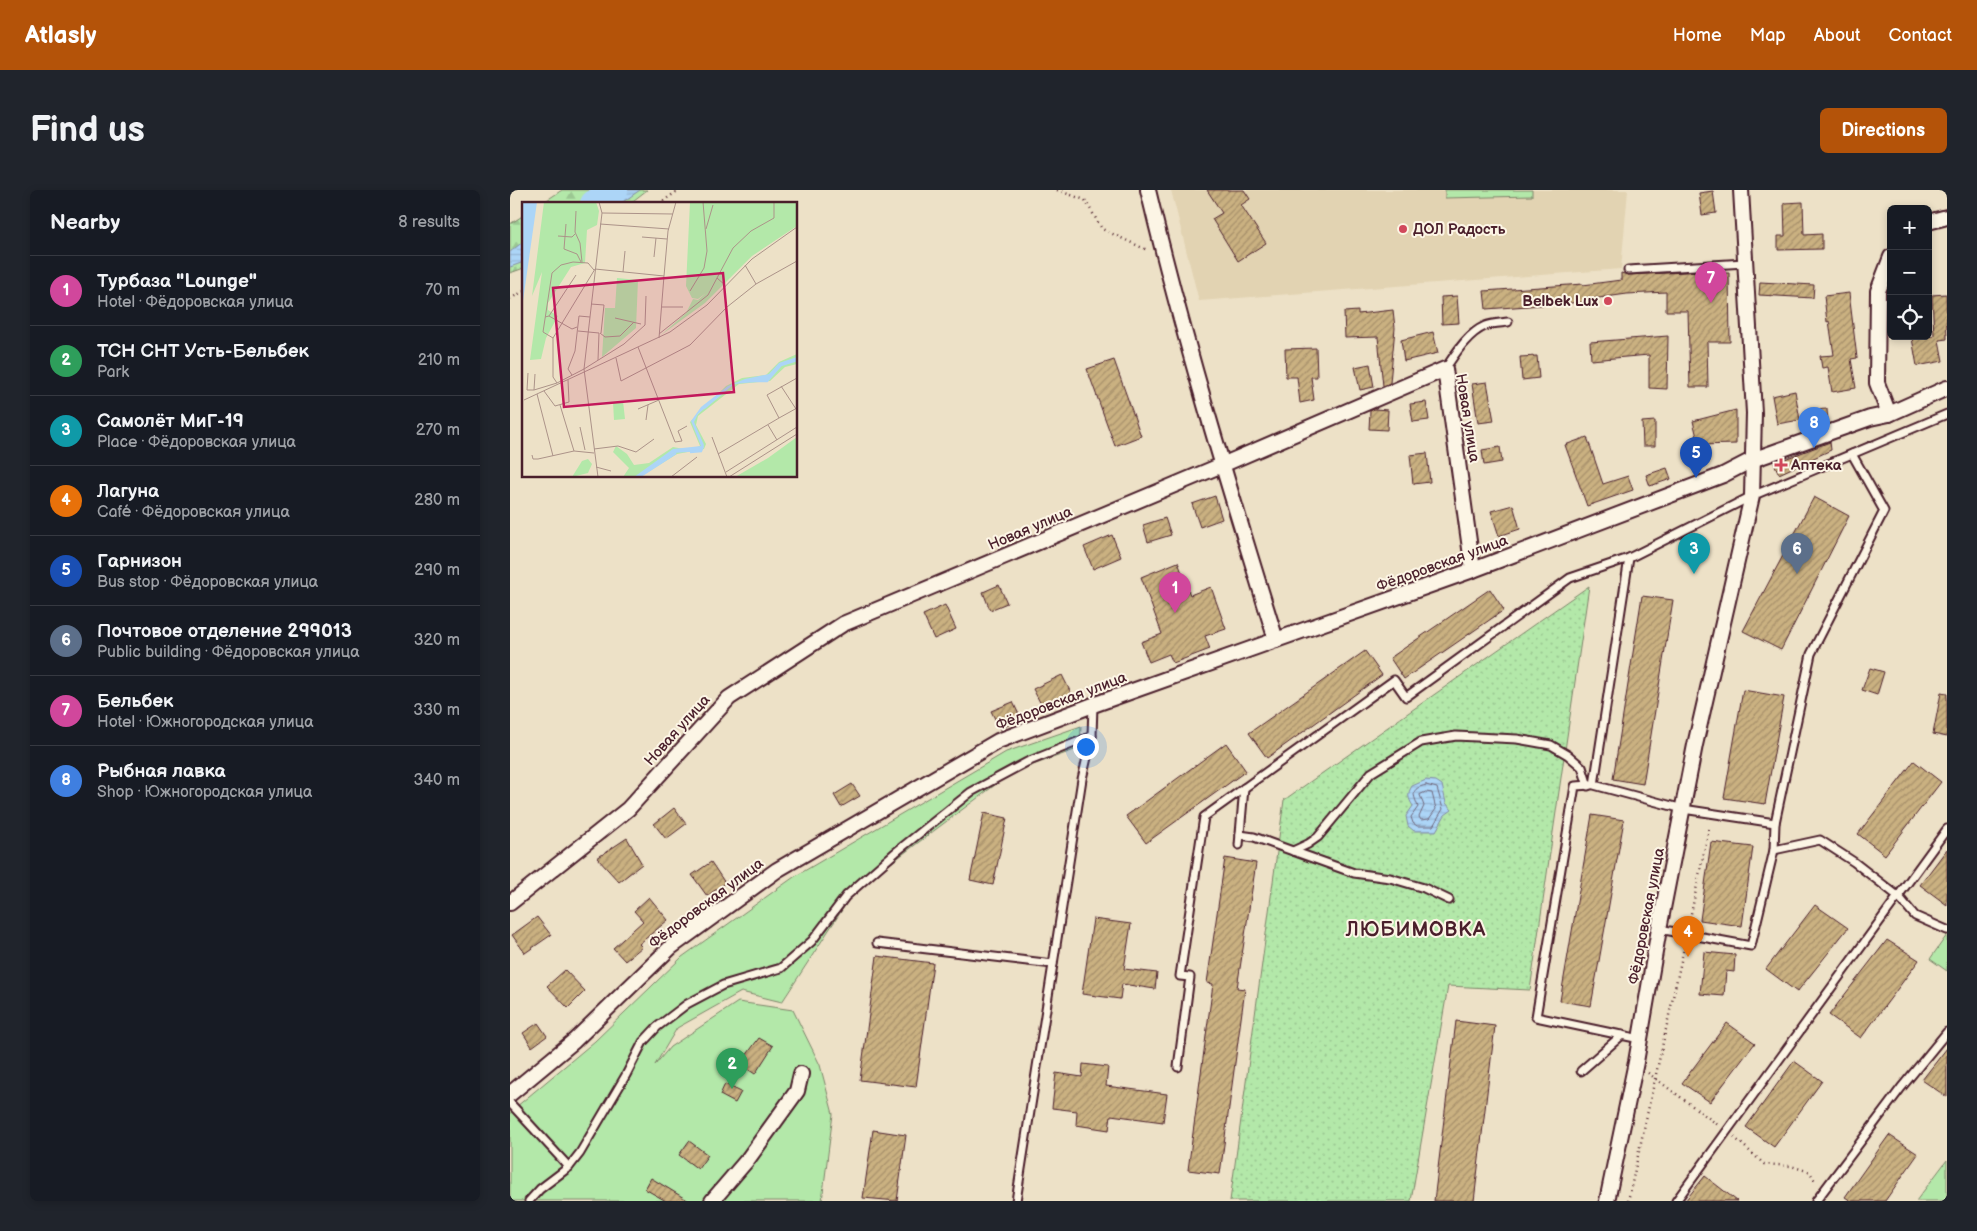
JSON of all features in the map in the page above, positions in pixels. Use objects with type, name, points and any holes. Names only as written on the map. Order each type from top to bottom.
[{"type":"street","points":[[1148,190],[1165,264],[1222,465],[1276,640]]},
{"type":"street","points":[[1741,190],[1754,414],[1752,460],[1870,418],[1889,414],[1947,388]]},
{"type":"street","points":[[1932,221],[1947,217]]},
{"type":"street","points":[[1887,267],[1878,291],[1877,383],[1889,414]]},
{"type":"street","name":"Новая улица","points":[[510,903],[628,809],[729,698],[843,624],[1445,369],[1473,570]]},
{"type":"street","name":"Фёдоровская улица","points":[[510,1094],[574,1041],[671,947],[777,870],[998,741],[1093,705],[1473,570],[1722,474],[1752,460],[1752,496],[1695,744],[1640,1039],[1606,1201]]},
{"type":"street","points":[[712,1201],[748,1159],[797,1091],[801,1074]]},
{"type":"lane","points":[[1628,270],[1744,264]]},
{"type":"lane","points":[[1445,369],[1459,348],[1472,336],[1486,326],[1508,322]]},
{"type":"lane","points":[[1178,1067],[1190,977],[1180,976],[1204,817],[1394,680],[1406,696],[1570,578],[1628,558],[1752,496],[1947,414]]},
{"type":"lane","points":[[1659,929],[1751,946],[1774,850],[1775,823],[1810,654],[1884,511],[1852,454]]},
{"type":"lane","points":[[1591,786],[1628,558]]},
{"type":"lane","points":[[1016,1201],[1082,779],[1092,736],[1093,705]]},
{"type":"lane","points":[[529,1201],[540,1189],[569,1167],[580,1153],[626,1075],[643,1042],[657,1027],[687,1004],[722,985],[781,968],[812,941],[846,896],[896,852],[971,792],[1027,762],[1092,736]]},
{"type":"lane","points":[[1293,851],[1318,837],[1371,773],[1421,742],[1456,736],[1517,739],[1550,745],[1568,755],[1582,767],[1591,786]]},
{"type":"lane","points":[[1640,1039],[1536,1017],[1575,786],[1591,786],[1683,809],[1775,823]]},
{"type":"lane","points":[[1239,845],[1244,788]]},
{"type":"lane","points":[[1676,1201],[1947,829]]},
{"type":"lane","points":[[1240,835],[1254,837],[1354,873],[1390,878],[1424,888],[1449,900]]},
{"type":"lane","points":[[1774,850],[1820,840],[1854,862],[1899,897],[1915,916],[1947,930]]},
{"type":"lane","points":[[877,943],[1053,964]]},
{"type":"lane","points":[[1816,1201],[1901,1088],[1947,1032]]},
{"type":"lane","points":[[1581,1071],[1622,1035]]},
{"type":"lane","points":[[510,1103],[569,1167]]},
{"type":"path","points":[[663,202],[679,190]]},
{"type":"path","points":[[1057,190],[1085,200],[1102,229],[1154,253],[1165,264]]},
{"type":"path","points":[[510,299],[522,292]]},
{"type":"path","points":[[1628,1201],[1709,829]]},
{"type":"shaded area","name":"ДОЛ Радость","points":[[1171,190],[1628,190],[1621,269],[1199,301]]},
{"type":"green space","points":[[562,190],[647,190],[632,202],[544,202]]},
{"type":"green space","points":[[1445,190],[1532,190],[1532,196],[1445,198]]},
{"type":"green space","points":[[522,216],[522,269],[510,273],[510,224]]},
{"type":"green space","points":[[1589,586],[1530,990],[1448,986],[1411,1201],[1230,1201],[1284,800]]},
{"type":"green space","points":[[1081,726],[1080,748],[1011,773],[855,890],[782,1002],[741,992],[677,1028],[655,1065],[670,1047],[738,1002],[793,1010],[820,1065],[833,1114],[822,1201],[510,1201],[510,1112],[595,1041],[682,957],[794,877],[1006,752]]},
{"type":"green space","points":[[1947,935],[1947,971],[1930,959]]},
{"type":"green space","points":[[1947,1160],[1947,1201],[1916,1201]]},
{"type":"water","points":[[614,190],[640,190],[623,202],[597,202]]},
{"type":"water","points":[[522,243],[522,263],[510,267],[510,252]]},
{"type":"water","points":[[1426,780],[1436,781],[1442,785],[1446,803],[1452,810],[1445,815],[1436,831],[1414,831],[1408,826],[1406,816],[1413,806],[1409,798],[1409,791],[1412,786]]},
{"type":"building","points":[[1207,190],[1244,190],[1250,199],[1241,205],[1266,243],[1238,261],[1212,219],[1222,213]]},
{"type":"building","points":[[1713,191],[1716,213],[1702,215],[1699,193]]},
{"type":"building","points":[[1803,202],[1804,235],[1822,234],[1822,249],[1778,250],[1778,236],[1785,236],[1784,203]]},
{"type":"building","points":[[1704,271],[1705,274],[1729,273],[1730,342],[1707,342],[1708,387],[1690,387],[1688,311],[1666,311],[1666,292],[1627,294],[1584,300],[1584,302],[1486,309],[1484,291],[1583,285],[1621,280],[1621,273],[1628,275]]},
{"type":"building","points":[[1760,282],[1814,285],[1813,298],[1759,295]]},
{"type":"building","points":[[1849,293],[1857,358],[1851,359],[1856,388],[1832,392],[1828,367],[1822,368],[1820,356],[1834,355],[1824,296]]},
{"type":"building","points":[[1946,294],[1947,339],[1939,340],[1943,361],[1917,366],[1912,340],[1932,340],[1932,336],[1934,336],[1932,295]]},
{"type":"building","points":[[1457,296],[1459,323],[1442,324],[1441,297]]},
{"type":"building","points":[[1393,310],[1395,328],[1390,383],[1383,386],[1378,337],[1345,338],[1344,312],[1358,311],[1358,314]]},
{"type":"building","points":[[1433,332],[1438,353],[1404,361],[1401,340]]},
{"type":"building","points":[[1668,336],[1667,389],[1649,388],[1649,355],[1591,360],[1590,342]]},
{"type":"building","points":[[1316,348],[1317,377],[1311,377],[1314,400],[1300,403],[1297,377],[1286,377],[1285,349]]},
{"type":"building","points":[[1537,356],[1539,378],[1522,380],[1520,357]]},
{"type":"building","points":[[1114,360],[1141,436],[1115,446],[1087,369]]},
{"type":"building","points":[[1370,364],[1374,387],[1360,390],[1355,367]]},
{"type":"building","points":[[1487,382],[1494,421],[1478,423],[1472,384]]},
{"type":"building","points":[[1795,391],[1800,420],[1777,424],[1772,396]]},
{"type":"building","points":[[1426,402],[1429,420],[1413,422],[1410,404]]},
{"type":"building","points":[[1374,409],[1388,410],[1387,430],[1369,429],[1370,411]]},
{"type":"building","points":[[1827,409],[1828,424],[1812,429],[1811,410]]},
{"type":"building","points":[[1736,410],[1736,444],[1699,445],[1693,421]]},
{"type":"building","points":[[1655,421],[1655,446],[1643,446],[1642,422]]},
{"type":"building","points":[[1587,437],[1603,484],[1628,476],[1633,490],[1587,506],[1565,445]]},
{"type":"building","points":[[1830,442],[1831,450],[1779,474],[1774,463]]},
{"type":"building","points":[[1500,447],[1502,462],[1484,465],[1482,450]]},
{"type":"building","points":[[1427,453],[1430,482],[1413,484],[1410,455]]},
{"type":"building","points":[[1667,468],[1671,479],[1650,486],[1646,475]]},
{"type":"building","points":[[1215,496],[1222,519],[1200,527],[1192,504]]},
{"type":"building","points":[[1814,497],[1849,516],[1781,650],[1743,631]]},
{"type":"building","points":[[1513,505],[1520,529],[1499,536],[1491,511]]},
{"type":"building","points":[[1165,518],[1171,535],[1148,542],[1143,525]]},
{"type":"building","points":[[1112,535],[1121,557],[1093,569],[1084,547]]},
{"type":"building","points":[[1178,562],[1190,595],[1211,587],[1226,629],[1205,636],[1210,649],[1173,663],[1169,654],[1149,662],[1141,642],[1162,634],[1141,577]]},
{"type":"building","points":[[999,585],[1007,603],[990,610],[983,592]]},
{"type":"building","points":[[1490,589],[1504,610],[1404,679],[1390,658]]},
{"type":"building","points":[[1642,596],[1673,600],[1643,784],[1613,779]]},
{"type":"building","points":[[945,605],[956,629],[934,639],[923,615]]},
{"type":"building","points":[[1365,651],[1382,675],[1267,758],[1249,733]]},
{"type":"building","points":[[1870,668],[1884,672],[1877,695],[1862,690]]},
{"type":"building","points":[[1062,675],[1072,695],[1043,708],[1033,689]]},
{"type":"building","points":[[1743,690],[1784,697],[1765,804],[1724,798]]},
{"type":"building","points":[[1941,693],[1947,694],[1947,737],[1933,734]]},
{"type":"building","points":[[1013,702],[1021,719],[1000,729],[991,711]]},
{"type":"building","points":[[1226,743],[1246,771],[1146,843],[1126,816]]},
{"type":"building","points":[[1914,761],[1941,782],[1885,855],[1858,834]]},
{"type":"building","points":[[852,784],[860,796],[841,807],[834,795]]},
{"type":"building","points":[[674,808],[686,824],[666,839],[654,824]]},
{"type":"building","points":[[984,813],[1007,818],[993,885],[970,880]]},
{"type":"building","points":[[1592,815],[1624,820],[1591,1006],[1560,1001]]},
{"type":"building","points":[[627,838],[642,864],[619,882],[597,858]]},
{"type":"building","points":[[1711,842],[1753,847],[1742,926],[1700,920]]},
{"type":"building","points":[[1947,849],[1947,905],[1920,885]]},
{"type":"building","points":[[1225,858],[1256,863],[1237,988],[1245,989],[1220,1174],[1188,1170],[1213,984],[1207,983]]},
{"type":"building","points":[[711,862],[725,883],[707,896],[692,875]]},
{"type":"building","points":[[649,897],[668,920],[639,944],[642,947],[625,961],[613,948],[643,921],[634,911]]},
{"type":"building","points":[[1815,905],[1848,928],[1797,992],[1766,969]]},
{"type":"building","points":[[537,917],[551,935],[525,953],[512,935]]},
{"type":"building","points":[[1093,919],[1131,924],[1124,969],[1157,973],[1155,989],[1122,984],[1120,999],[1082,994]]},
{"type":"building","points":[[1887,940],[1919,960],[1861,1038],[1829,1015]]},
{"type":"building","points":[[1704,952],[1735,955],[1734,972],[1726,971],[1724,996],[1700,994]]},
{"type":"building","points":[[877,956],[933,963],[916,1087],[860,1080]]},
{"type":"building","points":[[565,970],[585,991],[568,1008],[547,986]]},
{"type":"building","points":[[1456,1021],[1495,1026],[1474,1201],[1434,1201]]},
{"type":"building","points":[[538,1023],[547,1036],[532,1047],[523,1033]]},
{"type":"building","points":[[1727,1023],[1755,1043],[1710,1102],[1682,1083]]},
{"type":"building","points":[[759,1038],[773,1046],[755,1074],[740,1064]]},
{"type":"building","points":[[1947,1048],[1947,1097],[1922,1080]]},
{"type":"building","points":[[1794,1061],[1822,1081],[1774,1147],[1746,1127]]},
{"type":"building","points":[[1083,1064],[1108,1067],[1106,1086],[1167,1094],[1163,1122],[1111,1115],[1109,1130],[1076,1125],[1077,1111],[1052,1108],[1056,1073],[1082,1077]]},
{"type":"building","points":[[725,1084],[741,1092],[735,1103],[720,1095]]},
{"type":"building","points":[[873,1130],[906,1135],[897,1201],[863,1198]]},
{"type":"building","points":[[1889,1135],[1918,1154],[1885,1201],[1851,1201],[1845,1197]]},
{"type":"building","points":[[689,1141],[708,1155],[698,1169],[679,1155]]},
{"type":"building","points":[[1705,1176],[1737,1201],[1685,1201]]},
{"type":"building","points":[[651,1178],[689,1201],[666,1201],[645,1189]]},
{"type":"waterway","points":[[597,202],[614,190]]},
{"type":"place","name":"ДОЛ Радость","points":[[1403,229]]},
{"type":"place","name":"Belbek Lux","points":[[1608,301]]},
{"type":"place","name":"Бельбек","points":[[1711,303]]},
{"type":"place","name":"Рыбная лавка","points":[[1814,448]]},
{"type":"place","name":"Аптека","points":[[1781,465]]},
{"type":"place","name":"Гарнизон","points":[[1696,478]]},
{"type":"place","name":"Самолёт МиГ-19","points":[[1694,574]]},
{"type":"place","name":"Почтовое отделение 299013","points":[[1797,574]]},
{"type":"place","name":"Турбаза \"Lounge\"","points":[[1175,613]]},
{"type":"place","name":"Лагуна","points":[[1688,957]]},
{"type":"place","name":"ТСН СНТ Усть-Бельбек","points":[[732,1089]]},
{"type":"district","name":"ЛЮБИМОВКА","points":[[1416,929]]}]
